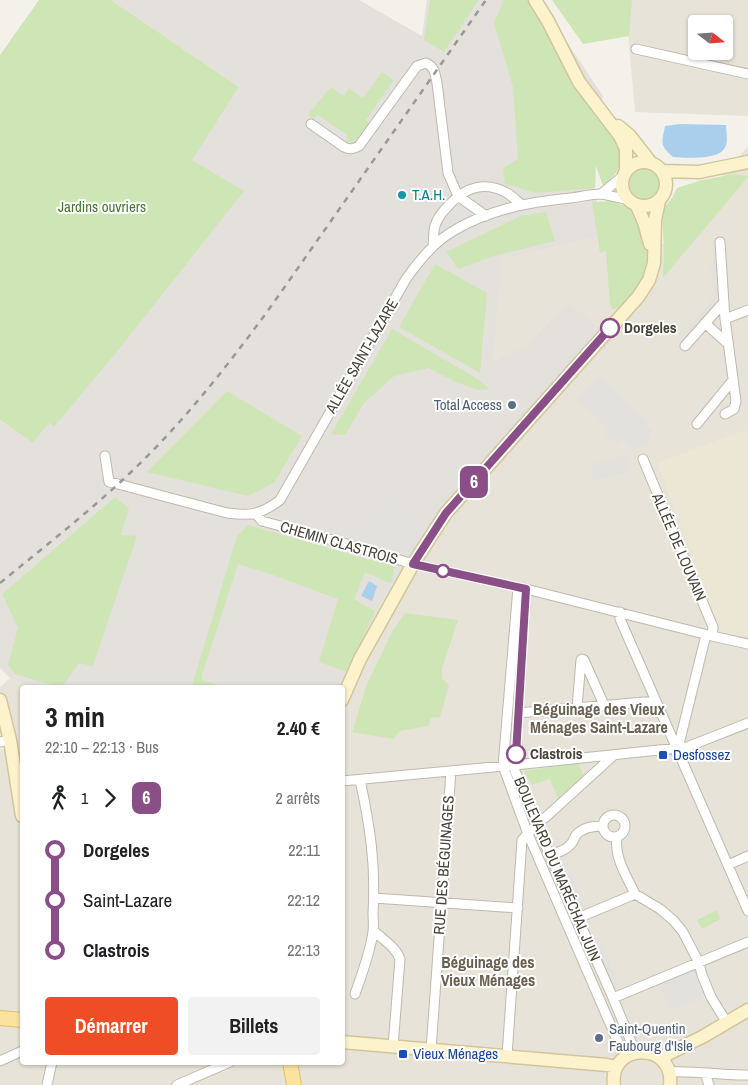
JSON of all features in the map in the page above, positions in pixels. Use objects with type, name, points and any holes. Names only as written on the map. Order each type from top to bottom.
[{"type":"main road","points":[[535,0],[548,21],[579,82],[620,136],[626,149],[621,185],[623,193],[644,222],[654,263]]},
{"type":"main road","points":[[603,113],[629,135],[651,163]]},
{"type":"main road","points":[[345,693],[360,659],[413,564],[446,513],[638,297],[649,280],[654,263],[655,220],[666,184],[665,177],[657,166],[644,162],[631,166],[624,174]]},
{"type":"main road","points":[[632,203],[645,207],[652,205],[677,181],[699,172],[748,162]]},
{"type":"main road","points":[[662,171],[699,172]]},
{"type":"main road","points":[[0,700],[5,741],[20,807]]},
{"type":"main road","points":[[661,1058],[728,1023],[748,1010]]},
{"type":"main road","points":[[0,1018],[20,1020]]},
{"type":"main road","points":[[345,1042],[616,1067]]},
{"type":"main road","points":[[614,1085],[613,1080],[616,1067],[627,1056],[634,1053],[643,1052],[661,1058],[669,1078]]},
{"type":"main road","points":[[291,1065],[294,1085]]},
{"type":"street","points":[[636,49],[748,74]]},
{"type":"street","points":[[311,124],[344,147],[354,149],[359,146],[412,72],[417,66],[426,62],[433,67],[435,72],[448,173],[458,196],[486,216]]},
{"type":"street","points":[[601,194],[624,174]]},
{"type":"street","points":[[433,246],[434,227],[442,212],[458,196],[473,188],[486,186],[498,188],[508,193],[522,205]]},
{"type":"street","name":"ALLÉE SAINT-LAZARE","points":[[256,514],[270,508],[280,500],[406,279],[433,246],[449,233],[472,221],[522,205],[546,200],[601,194],[632,203]]},
{"type":"street","points":[[720,242],[725,319],[736,401],[734,409],[725,414]]},
{"type":"street","points":[[685,346],[724,302]]},
{"type":"street","points":[[725,319],[748,310]]},
{"type":"street","points":[[705,323],[728,344]]},
{"type":"street","points":[[696,424],[733,380]]},
{"type":"street","name":"CHEMIN CLASTROIS","points":[[105,456],[109,482],[227,513],[256,514],[262,521],[413,564],[522,588],[748,644]]},
{"type":"street","name":"ALLÉE DE LOUVAIN","points":[[643,459],[713,627],[709,635]]},
{"type":"street","points":[[522,588],[503,766],[528,834],[621,1049]]},
{"type":"street","name":"BOULEVARD DU MARÉCHAL JUIN","points":[[522,588],[515,772],[613,998],[634,1053]]},
{"type":"street","points":[[620,612],[620,619],[748,911]]},
{"type":"street","points":[[678,748],[709,635]]},
{"type":"street","points":[[577,708],[582,659],[604,705]]},
{"type":"street","points":[[518,713],[656,701]]},
{"type":"street","points":[[345,781],[687,747],[748,724]]},
{"type":"street","points":[[507,1056],[522,840],[537,824],[614,755]]},
{"type":"street","name":"RUE DES BÉGUINAGES","points":[[431,1050],[451,771]]},
{"type":"street","points":[[355,994],[369,951],[373,930],[374,898],[371,837],[360,780]]},
{"type":"street","points":[[617,815],[624,822],[624,830],[620,835],[613,837],[606,834],[603,826],[604,821],[610,816],[617,815]]},
{"type":"street","points":[[550,855],[567,848],[582,830],[589,827],[603,826]]},
{"type":"street","points":[[617,836],[616,851],[620,864],[635,894],[674,921],[683,932],[700,963],[702,975],[711,997],[728,1023]]},
{"type":"street","points":[[728,865],[748,856]]},
{"type":"street","points":[[578,918],[635,894]]},
{"type":"street","points":[[374,898],[518,908]]},
{"type":"street","points":[[373,930],[398,953],[400,959],[393,1046]]},
{"type":"street","points":[[613,998],[748,942]]},
{"type":"street","points":[[0,1061],[20,1052]]},
{"type":"street","points":[[47,1085],[51,1065]]},
{"type":"street","points":[[177,1085],[223,1065]]},
{"type":"street","points":[[669,1078],[705,1073],[736,1076],[748,1075]]},
{"type":"street","points":[[705,1073],[710,1085]]},
{"type":"shaded area","points":[[111,0],[359,0],[422,36],[427,0],[539,0],[603,96],[583,150],[597,200],[597,237],[501,259],[493,361],[528,344],[568,302],[601,330],[445,508],[382,600],[344,685],[28,685],[10,678],[0,668],[0,420],[33,443],[49,423],[54,427],[243,191],[191,160],[239,87]]},
{"type":"shaded area","points":[[625,0],[748,0],[748,116],[635,112]]},
{"type":"shaded area","points":[[394,80],[399,83],[371,124],[366,120]]},
{"type":"shaded area","points":[[317,115],[347,135],[346,142],[314,120]]},
{"type":"shaded area","points":[[748,146],[748,1085],[0,1085],[0,750],[4,749],[0,733],[0,687],[10,678],[30,685],[20,685],[20,1065],[345,1065],[344,685],[382,600],[445,508],[568,302],[528,344],[493,361],[500,259],[597,237],[665,244]]},
{"type":"shaded area","points":[[717,259],[720,301],[684,343],[679,339],[715,295],[710,260]]},
{"type":"shaded area","points":[[598,376],[648,421],[648,427],[652,431],[646,447],[641,446],[632,449],[622,439],[617,444],[604,433],[609,428],[577,400]]},
{"type":"shaded area","points":[[748,429],[748,637],[746,638],[726,634],[719,630],[657,463]]},
{"type":"shaded area","points":[[626,455],[630,472],[592,481],[591,464]]},
{"type":"shaded area","points":[[384,494],[430,518],[406,549],[378,534],[372,543],[361,537]]},
{"type":"shaded area","points":[[557,841],[589,915],[582,914],[551,843]]},
{"type":"shaded area","points":[[593,940],[602,941],[619,986],[612,987]]},
{"type":"shaded area","points":[[696,970],[705,993],[700,998],[670,1011],[658,983]]},
{"type":"green space","name":"Jardins ouvriers","points":[[39,0],[111,0],[239,87],[192,160],[244,191],[119,349],[54,427],[49,423],[33,443],[0,420],[0,55]]},
{"type":"green space","points":[[430,0],[479,0],[444,52],[424,40]]},
{"type":"green space","points":[[504,0],[529,0],[623,149],[622,161],[618,170],[603,186],[596,166],[595,188],[536,193],[505,184],[503,168],[518,159],[513,87],[494,23]]},
{"type":"green space","points":[[552,0],[632,0],[629,36],[583,44]]},
{"type":"green space","points":[[382,72],[394,80],[366,120],[370,123],[368,125],[370,126],[357,140],[346,142],[347,135],[317,115],[314,120],[308,115],[331,87],[343,96],[349,88],[363,98]]},
{"type":"green space","points":[[644,168],[656,172],[660,184],[656,196],[644,200],[632,196],[628,184],[632,172]]},
{"type":"green space","points":[[734,174],[748,177],[663,278],[662,210],[672,198],[677,188],[702,180]]},
{"type":"green space","points":[[612,201],[625,206],[642,221],[649,254],[649,270],[627,301],[613,310],[610,304],[606,251],[600,253],[592,202]]},
{"type":"green space","points":[[546,212],[555,241],[494,256],[458,269],[446,252],[521,216]]},
{"type":"green space","points":[[435,264],[487,293],[480,373],[399,327]]},
{"type":"green space","points":[[392,329],[473,376],[490,389],[477,390],[428,368],[394,376],[364,403],[345,435],[331,434]]},
{"type":"green space","points":[[227,391],[302,436],[274,483],[248,496],[147,472]]},
{"type":"green space","points":[[115,497],[129,508],[121,535],[137,536],[93,666],[79,663],[63,685],[52,685],[15,674],[8,665],[18,628],[2,594]]},
{"type":"green space","points":[[248,525],[395,566],[391,584],[365,572],[354,599],[375,611],[347,672],[319,662],[338,599],[238,564],[202,675],[202,680],[218,685],[193,685],[237,536]]},
{"type":"green space","points":[[405,613],[458,620],[442,668],[442,679],[449,685],[440,717],[431,718],[428,726],[400,731],[393,739],[352,732],[367,684],[393,630]]},
{"type":"green space","points":[[578,763],[584,776],[558,798],[550,779],[532,785],[524,771]]},
{"type":"green space","points":[[717,910],[721,919],[702,929],[697,920]]},
{"type":"water","points":[[680,124],[726,125],[726,147],[720,153],[708,157],[673,157],[665,149],[663,143],[665,126]]},
{"type":"water","points":[[369,581],[377,586],[372,601],[361,596]]},
{"type":"railway","points":[[0,583],[130,473],[150,454],[205,392],[272,305],[486,0]]},
{"type":"bus line","name":"6","points":[[516,754],[526,589],[413,564],[446,513],[610,328]]},
{"type":"place","name":"T.A.H.","points":[[402,195]]},
{"type":"place","name":"Dorgeles","points":[[610,328]]},
{"type":"place","name":"Total Access","points":[[512,405]]},
{"type":"place","name":"Clastrois","points":[[516,754]]},
{"type":"place","name":"Desfossez","points":[[663,755]]},
{"type":"place","name":"Saint-Quentin Faubourg d'Isle","points":[[599,1038]]},
{"type":"place","name":"Vieux Ménages","points":[[403,1054]]},
{"type":"district","name":"Béguinage des Vieux Ménages Saint-Lazare","points":[[599,718]]},
{"type":"district","name":"Béguinage des Vieux Ménages","points":[[488,971]]}]
